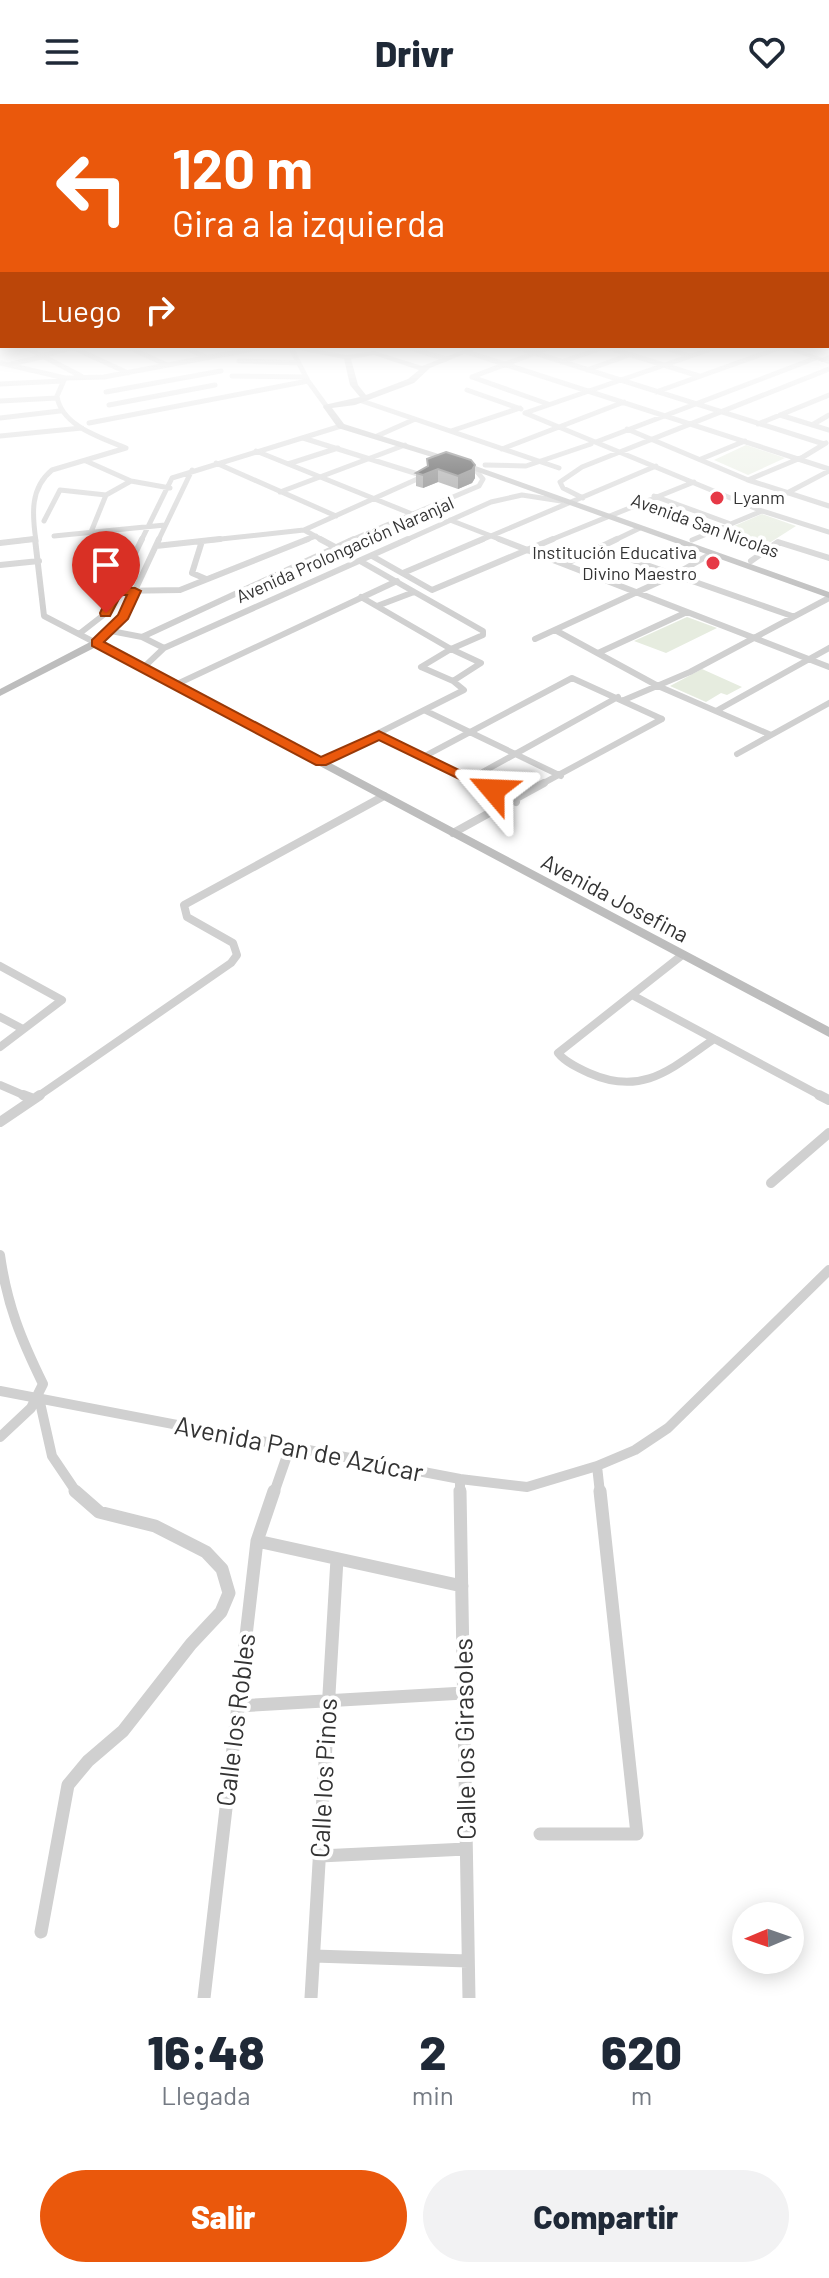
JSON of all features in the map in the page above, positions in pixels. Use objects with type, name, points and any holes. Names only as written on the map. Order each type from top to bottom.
[{"type":"street","points":[[0,565],[39,561],[34,539],[38,481],[52,470],[126,448],[100,436]]},
{"type":"street","name":"Avenida San Nicolas","points":[[386,436],[576,500]]},
{"type":"street","name":"Avenida San Nicolas","points":[[389,436],[485,465],[612,514],[829,587]]},
{"type":"street","points":[[470,436],[559,468]]},
{"type":"street","points":[[502,449],[534,436]]},
{"type":"street","points":[[578,436],[762,511],[829,532]]},
{"type":"street","points":[[485,465],[514,467],[543,463],[609,436]]},
{"type":"street","points":[[645,436],[748,480],[829,506]]},
{"type":"street","points":[[576,500],[563,488],[560,482],[564,477],[659,436]]},
{"type":"street","points":[[730,436],[829,470]]},
{"type":"street","points":[[802,436],[826,443]]},
{"type":"street","points":[[79,634],[106,613],[172,478],[300,437],[424,476],[304,530],[156,546]]},
{"type":"street","points":[[701,459],[745,441]]},
{"type":"street","points":[[748,480],[826,443]]},
{"type":"street","points":[[280,492],[405,445]]},
{"type":"street","points":[[288,464],[338,448]]},
{"type":"street","points":[[256,451],[369,499],[413,514]]},
{"type":"street","points":[[86,461],[131,481],[184,488]]},
{"type":"street","points":[[820,466],[829,462]]},
{"type":"street","points":[[216,463],[336,516]]},
{"type":"street","points":[[403,573],[656,466]]},
{"type":"street","name":"Avenida Prolongación Naranjal","points":[[142,637],[335,547],[479,486],[483,479],[473,467]]},
{"type":"street","points":[[0,693],[96,643],[111,631],[123,616],[192,470]]},
{"type":"street","points":[[787,493],[829,470]]},
{"type":"street","points":[[44,521],[60,490],[106,495],[131,481]]},
{"type":"street","points":[[372,556],[432,590],[694,482]]},
{"type":"street","points":[[91,532],[106,495]]},
{"type":"street","name":"Avenida Prolongación Naranjal","points":[[144,667],[164,648],[510,496],[576,500]]},
{"type":"street","points":[[654,496],[728,523]]},
{"type":"street","points":[[692,540],[762,511]]},
{"type":"street","name":"Avenida San Nicolas","points":[[612,514],[709,555],[829,596]]},
{"type":"street","points":[[450,520],[829,667]]},
{"type":"street","points":[[54,536],[165,525]]},
{"type":"street","points":[[565,564],[640,528]]},
{"type":"street","points":[[304,530],[335,547]]},
{"type":"street","points":[[116,591],[170,592],[316,536]]},
{"type":"street","points":[[0,543],[34,539]]},
{"type":"street","points":[[202,541],[192,573],[206,579]]},
{"type":"street","points":[[751,561],[778,542],[829,558]]},
{"type":"street","points":[[601,549],[792,616]]},
{"type":"street","points":[[535,639],[637,593],[709,555]]},
{"type":"street","name":"Avenida Josefina","points":[[39,561],[44,616],[829,1033]]},
{"type":"street","points":[[321,762],[464,690],[453,681],[421,666],[483,635],[483,631],[360,561]]},
{"type":"street","points":[[177,684],[397,581]]},
{"type":"street","points":[[377,606],[414,592]]},
{"type":"street","points":[[470,779],[621,699],[658,686],[753,638],[829,596]]},
{"type":"street","points":[[361,597],[481,663],[453,681]]},
{"type":"street","points":[[598,653],[687,612]]},
{"type":"street","points":[[555,630],[658,686],[771,735]]},
{"type":"street","points":[[111,631],[142,637],[164,648]]},
{"type":"street","points":[[716,711],[829,648]]},
{"type":"street","points":[[425,756],[572,678],[662,719],[516,802],[453,833]]},
{"type":"street","points":[[737,754],[829,703]]},
{"type":"street","points":[[426,711],[561,776]]},
{"type":"street","points":[[379,735],[516,802]]},
{"type":"street","points":[[0,1122],[231,963],[237,955],[233,943],[187,917],[184,905],[384,796]]},
{"type":"street","points":[[681,956],[558,1053],[604,1081],[626,1084],[654,1080],[714,1039]]},
{"type":"street","points":[[0,966],[62,1000],[0,1047]]},
{"type":"street","points":[[632,995],[829,1100]]},
{"type":"street","points":[[0,1017],[23,1029]]},
{"type":"street","points":[[0,1085],[31,1098]]},
{"type":"street","points":[[771,1183],[829,1133]]},
{"type":"street","points":[[0,1255],[6,1296],[16,1328],[43,1384],[39,1398],[23,1419],[0,1437]]},
{"type":"street","name":"Avenida Pan de Azúcar","points":[[0,1391],[460,1479],[527,1487],[597,1466],[635,1450],[668,1428],[829,1270]]},
{"type":"street","points":[[39,1398],[52,1456],[77,1494],[99,1512],[155,1526],[206,1552],[222,1569],[229,1593],[221,1612],[191,1644],[123,1731],[88,1761],[68,1785],[41,1932]]},
{"type":"street","name":"Calle los Robles","points":[[204,1998],[257,1541],[290,1447]]},
{"type":"street","points":[[540,1834],[637,1834],[597,1466]]},
{"type":"street","name":"Calle los Girasoles","points":[[460,1479],[469,1998]]},
{"type":"street","points":[[257,1541],[462,1586]]},
{"type":"street","name":"Calle los Pinos","points":[[311,1998],[337,1559]]},
{"type":"street","points":[[238,1706],[464,1693]]},
{"type":"street","points":[[320,1856],[466,1849]]},
{"type":"street","points":[[314,1956],[468,1961]]},
{"type":"shaded area","points":[[746,445],[785,458],[748,475],[714,460]]},
{"type":"shaded area","points":[[762,514],[796,526],[763,547],[718,533]]},
{"type":"shaded area","points":[[687,617],[717,628],[666,653],[634,641]]},
{"type":"shaded area","points":[[702,669],[742,687],[727,695],[721,693],[706,702],[670,686]]},
{"type":"building","points":[[446,452],[471,460],[475,465],[472,470],[458,476],[438,469],[423,475],[416,473],[428,466],[427,459]]},
{"type":"place","name":"Lyanm","points":[[717,498]]},
{"type":"place","name":"Institución Educativa Divino Maestro","points":[[713,563]]},
{"type":"route","points":[[106,613],[116,591],[135,591],[123,616],[96,643],[321,762],[379,735],[493,790]]}]
